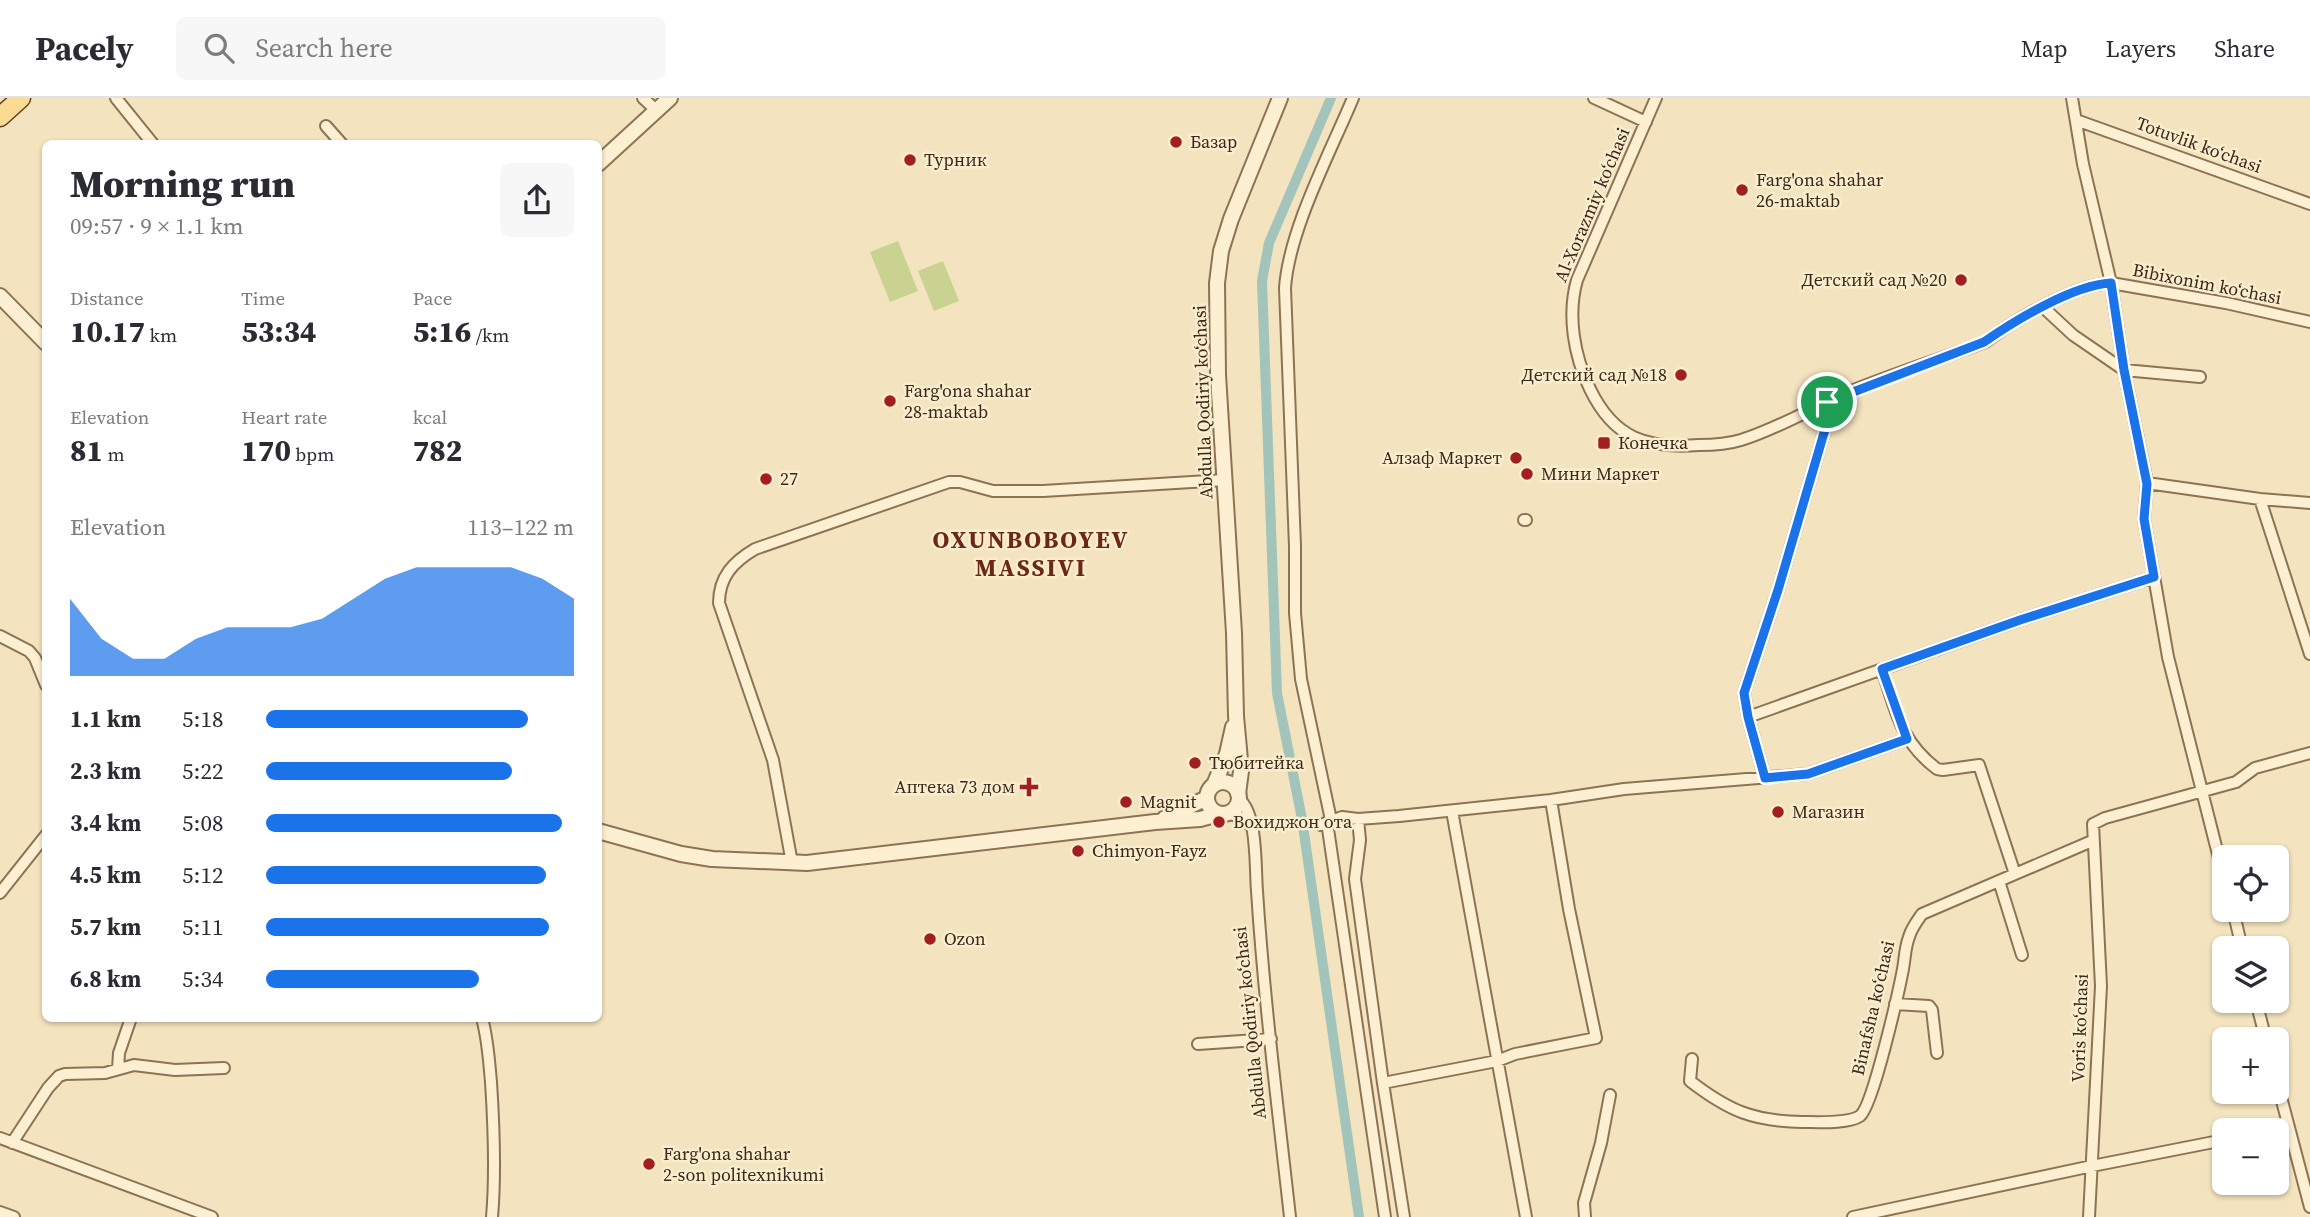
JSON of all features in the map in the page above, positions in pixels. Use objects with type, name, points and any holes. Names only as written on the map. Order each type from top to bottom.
[{"type":"main road","points":[[0,117],[21,98]]},
{"type":"street","points":[[116,98],[150,140]]},
{"type":"street","points":[[643,98],[656,110]]},
{"type":"street","points":[[602,160],[670,98]]},
{"type":"street","name":"Abdulla Qodiriy koʻchasi","points":[[1280,98],[1231,219],[1221,251],[1217,283],[1217,338],[1241,771],[1239,796],[1246,807],[1251,826],[1290,1217]]},
{"type":"street","points":[[1353,98],[1304,213],[1289,261],[1285,288],[1297,633],[1301,679],[1327,822],[1385,1217]]},
{"type":"street","points":[[1594,98],[1646,122]]},
{"type":"street","name":"Al-Xorazmiy koʻchasi","points":[[1656,98],[1577,280],[1573,295],[1572,318],[1579,359],[1591,392],[1621,431],[1634,439],[1664,447],[1738,441],[1827,402],[1984,342],[2068,295],[2096,284]]},
{"type":"street","points":[[2072,98],[2083,164],[2111,283],[2124,370],[2147,484],[2144,519],[2168,657],[2216,845]]},
{"type":"street","name":"Totuvlik koʻchasi","points":[[2076,120],[2310,204]]},
{"type":"street","points":[[326,126],[338,140]]},
{"type":"street","name":"Bibixonim koʻchasi","points":[[2096,284],[2111,283],[2226,303],[2310,322]]},
{"type":"street","points":[[0,296],[42,339]]},
{"type":"street","points":[[2044,308],[2073,335],[2124,370],[2200,377]]},
{"type":"street","points":[[1765,778],[1744,693],[1778,590],[1826,426],[1827,402]]},
{"type":"street","points":[[792,863],[774,760],[719,603],[721,583],[737,561],[755,549],[949,482],[960,482],[993,491],[1054,491],[1225,480]]},
{"type":"street","points":[[2147,484],[2310,503]]},
{"type":"street","points":[[2260,499],[2310,654]]},
{"type":"street","points":[[1748,717],[2020,620],[2154,577]]},
{"type":"street","points":[[1,638],[29,651],[42,675]]},
{"type":"street","points":[[1882,669],[1907,739],[1937,769],[1979,765],[2015,874]]},
{"type":"street","name":"Abdulla Qodiriy koʻchasi","points":[[1210,791],[1227,754],[1236,716]]},
{"type":"street","points":[[1327,822],[1342,817],[1358,819],[1452,811],[1624,789],[1808,774],[1907,739]]},
{"type":"street","points":[[2092,841],[2091,828],[2095,821],[2236,782],[2255,768],[2310,753]]},
{"type":"street","points":[[602,832],[681,854],[712,859],[807,863],[1200,819],[1236,808],[1239,796],[1224,782],[1157,822]]},
{"type":"street","points":[[1210,791],[1210,808],[1243,818],[1251,826]]},
{"type":"street","points":[[1383,1083],[1596,1038],[1569,908],[1551,800]]},
{"type":"street","points":[[1452,811],[1526,1217]]},
{"type":"street","points":[[1358,819],[1360,840],[1355,878],[1404,1217]]},
{"type":"street","points":[[0,893],[42,840]]},
{"type":"street","name":"Binafsha koʻchasi","points":[[1692,1059],[1690,1081],[1724,1105],[1743,1114],[1773,1121],[1812,1122],[1857,1118],[1864,1112],[1875,1079],[1895,1004],[1909,936],[1922,914],[2092,841]]},
{"type":"street","name":"Voris koʻchasi","points":[[2089,1217],[2101,986],[2092,841]]},
{"type":"street","points":[[1999,881],[2022,956]]},
{"type":"street","points":[[1895,1004],[1929,1006],[1932,1010],[1937,1052]]},
{"type":"street","points":[[118,1069],[119,1053],[130,1022]]},
{"type":"street","points":[[483,1022],[487,1036],[493,1110],[496,1179],[492,1217]]},
{"type":"street","points":[[1198,1044],[1271,1039]]},
{"type":"street","points":[[12,1143],[48,1088],[59,1076],[71,1073],[105,1073],[134,1065],[175,1070],[224,1068]]},
{"type":"street","points":[[1585,1217],[1584,1203],[1610,1095]]},
{"type":"street","points":[[2289,1128],[2310,1207]]},
{"type":"street","points":[[0,1138],[184,1212],[212,1217]]},
{"type":"street","points":[[1853,1217],[2212,1142]]},
{"type":"street","points":[[0,1212],[13,1217]]},
{"type":"green space","points":[[898,241],[918,291],[890,302],[870,252]]},
{"type":"green space","points":[[943,261],[959,301],[934,311],[918,271]]},
{"type":"waterway","points":[[1331,98],[1269,243],[1262,281],[1277,693],[1302,819],[1359,1217]]},
{"type":"place","name":"Базар","points":[[1176,142]]},
{"type":"place","name":"Турник","points":[[910,160]]},
{"type":"place","name":"Farg'ona shahar 26-maktab","points":[[1742,190]]},
{"type":"place","name":"Детский сад №20","points":[[1961,280]]},
{"type":"place","name":"Детский сад №18","points":[[1681,375]]},
{"type":"place","name":"Farg'ona shahar 28-maktab","points":[[890,401]]},
{"type":"place","name":"Конечка","points":[[1604,443]]},
{"type":"place","name":"Алзаф Маркет","points":[[1516,458]]},
{"type":"place","name":"Мини Маркет","points":[[1527,474]]},
{"type":"place","name":"27","points":[[766,479]]},
{"type":"place","name":"Тюбитейка","points":[[1195,763]]},
{"type":"place","name":"Аптека 73 дом","points":[[1029,787]]},
{"type":"place","name":"Magnit","points":[[1126,802]]},
{"type":"place","name":"Магазин","points":[[1778,812]]},
{"type":"place","name":"Вохиджон ота","points":[[1219,822]]},
{"type":"place","name":"Chimyon-Fayz","points":[[1078,851]]},
{"type":"place","name":"Ozon","points":[[930,939]]},
{"type":"place","name":"Farg'ona shahar 2-son politexnikumi","points":[[649,1164]]},
{"type":"district","name":"OXUNBOBOYEV MASSIVI","points":[[1031,554]]},
{"type":"route","points":[[2111,283],[2124,370],[2147,484],[2144,519],[2154,577],[2070,603],[1882,669],[1907,739],[1808,774],[1765,778],[1744,693],[1778,590],[1826,426],[1827,402],[1984,342],[2068,295],[2096,284],[2111,283]]}]
